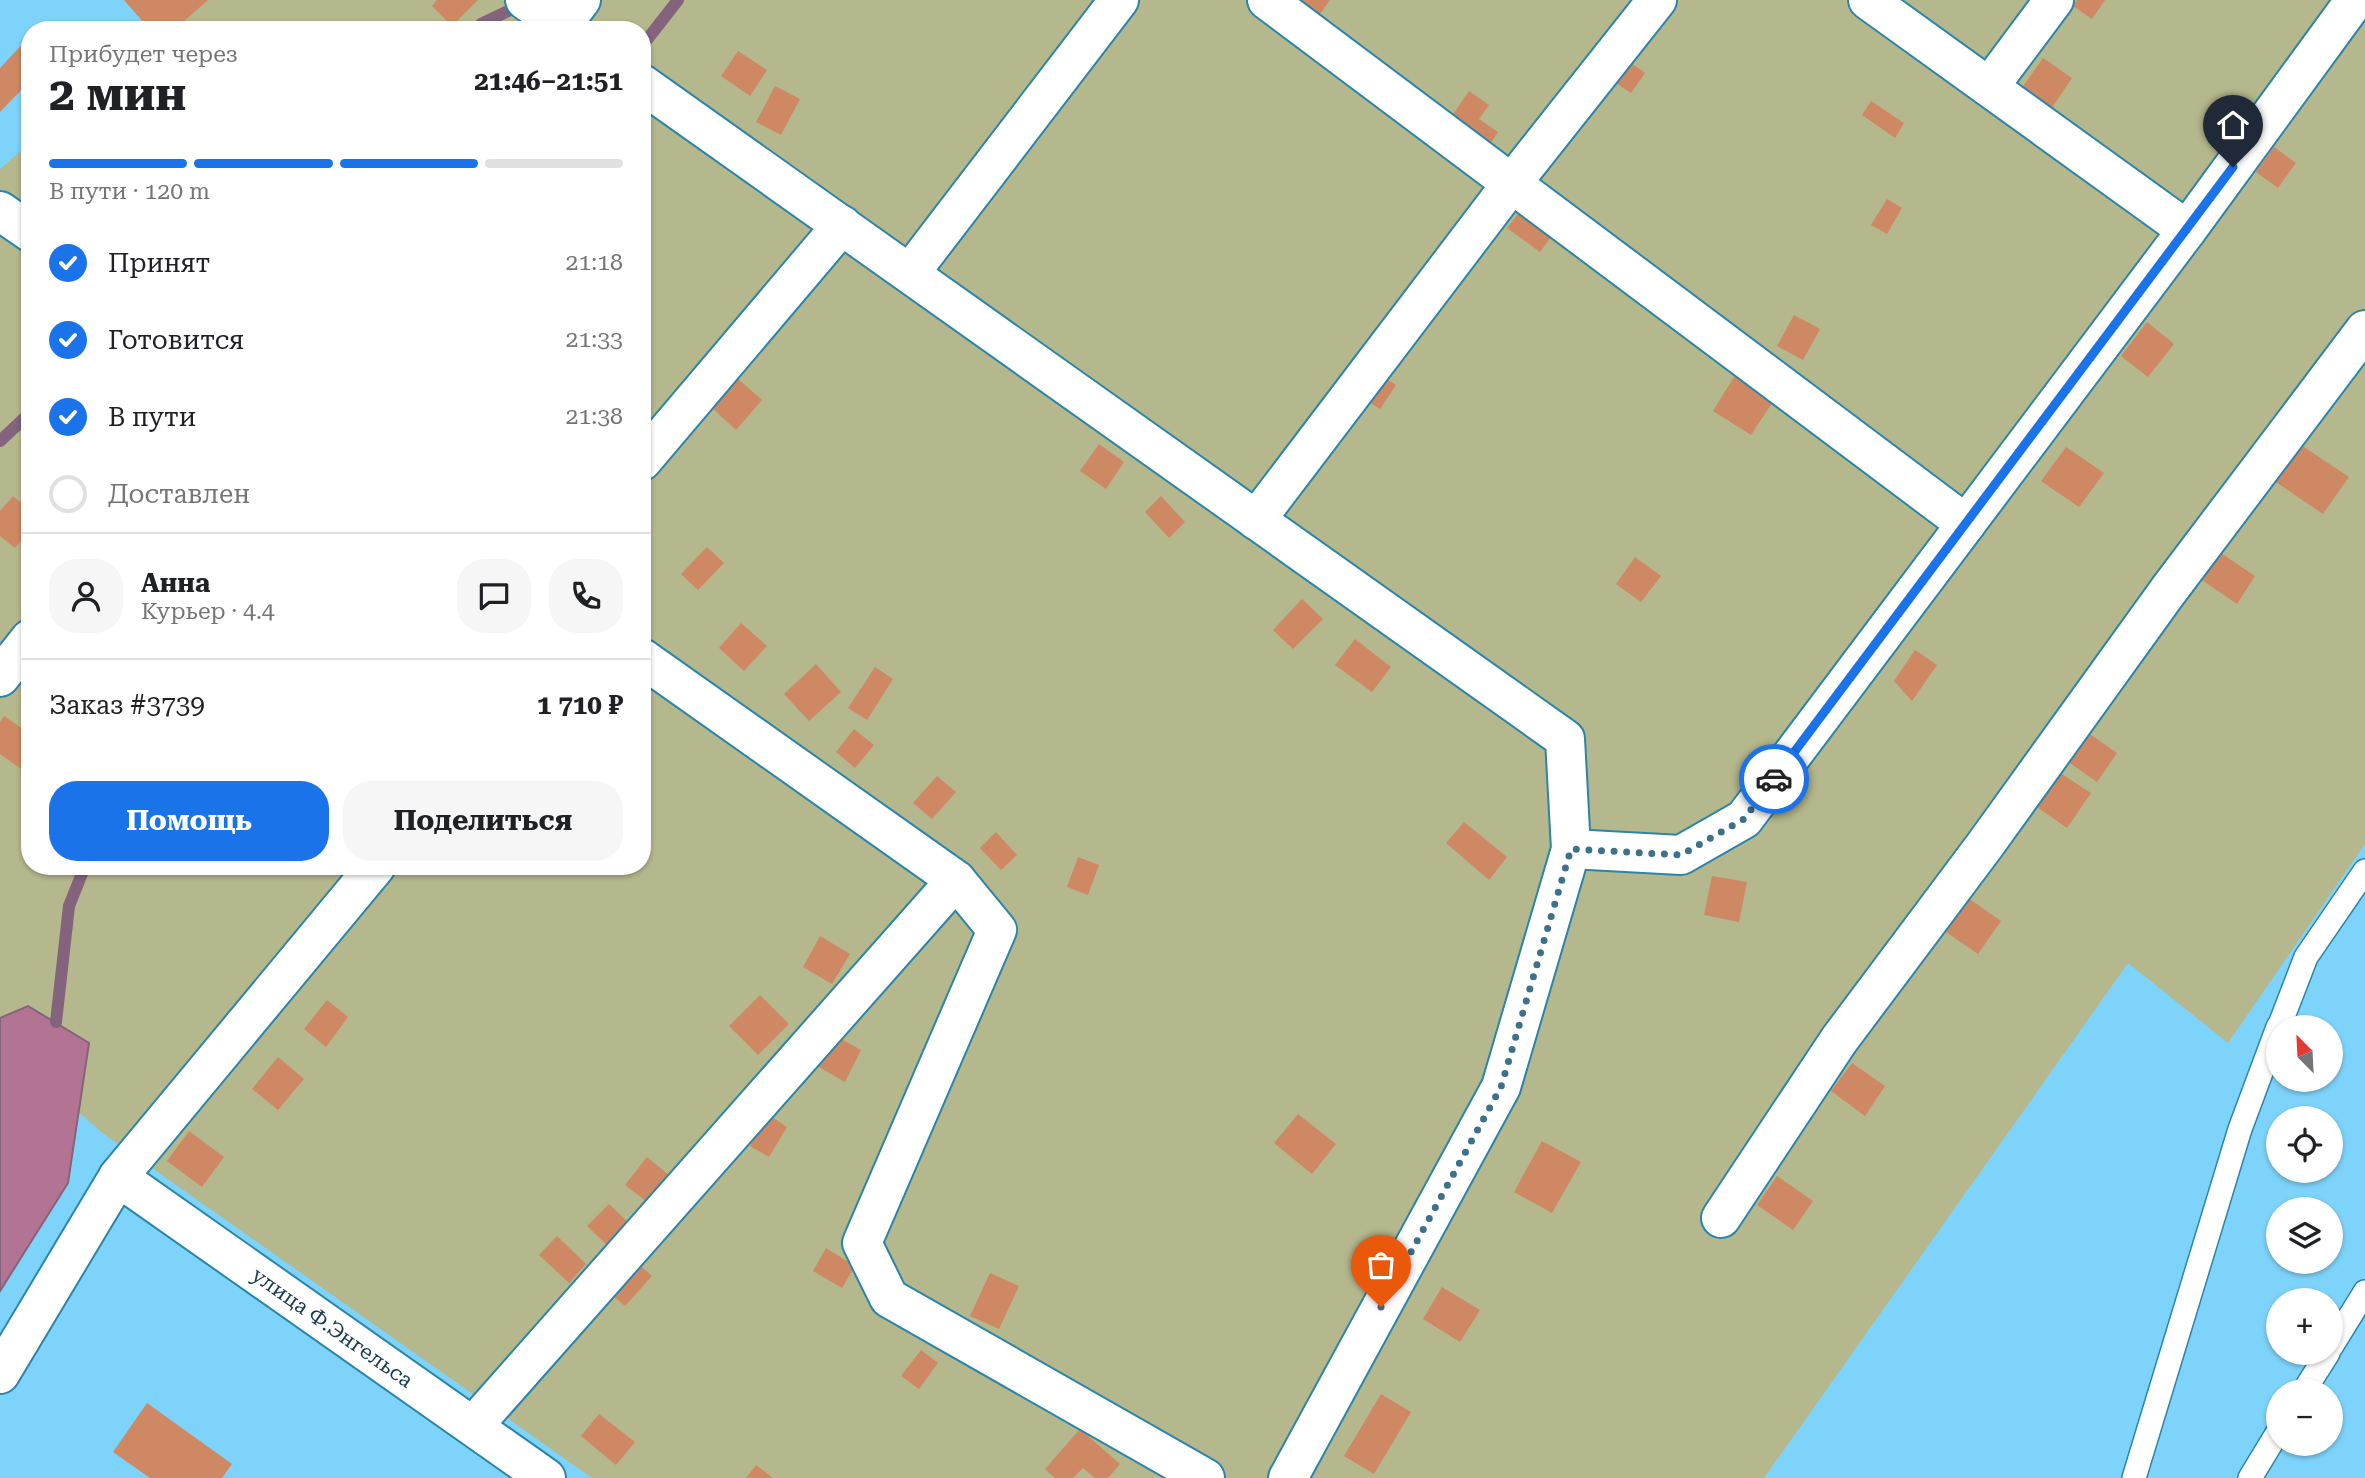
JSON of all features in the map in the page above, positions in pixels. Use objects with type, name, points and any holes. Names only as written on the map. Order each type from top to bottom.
[{"type":"street","points":[[525,0],[570,19]]},
{"type":"street","points":[[910,273],[1119,0]]},
{"type":"street","points":[[1267,0],[1966,524]]},
{"type":"street","points":[[1256,520],[1512,183],[1657,0]]},
{"type":"street","points":[[1868,0],[2187,230]]},
{"type":"street","points":[[1989,87],[2054,0]]},
{"type":"street","points":[[1571,849],[1681,855],[1744,819],[2187,230],[2356,0]]},
{"type":"street","points":[[651,89],[1565,739],[1571,849],[1501,1087],[1288,1478]]},
{"type":"street","points":[[0,211],[21,226]]},
{"type":"street","points":[[651,450],[842,225]]},
{"type":"street","points":[[1721,1218],[1839,1040],[1985,845],[2168,591],[2365,330]]},
{"type":"street","points":[[0,677],[21,650]]},
{"type":"street","points":[[651,664],[956,880],[997,930],[863,1243],[889,1298],[1205,1478]]},
{"type":"street","points":[[0,1374],[118,1177],[369,875]]},
{"type":"street","points":[[472,1426],[956,880]]},
{"type":"street","name":"улица Ф.Энгельса","points":[[118,1177],[546,1478]]},
{"type":"lane","points":[[2283,1015],[2306,957],[2365,871]]},
{"type":"lane","points":[[2134,1478],[2240,1129],[2266,1059]]},
{"type":"lane","points":[[2343,1328],[2365,1292]]},
{"type":"lane","points":[[2250,1478],[2266,1452]]},
{"type":"green space","points":[[195,0],[2365,0],[2365,844],[2228,1043],[2128,963],[1764,1478],[592,1478],[101,1132],[0,1040],[0,169],[21,151],[21,875],[651,875],[651,21],[171,21]]},
{"type":"shaded area","points":[[28,1006],[89,1043],[68,1183],[0,1291],[0,1018]]},
{"type":"building","points":[[124,0],[208,0],[184,21],[142,21]]},
{"type":"building","points":[[437,0],[478,0],[457,21],[447,21],[432,6]]},
{"type":"building","points":[[1281,0],[1330,0],[1313,24]]},
{"type":"building","points":[[2077,0],[2105,0],[2092,19],[2073,6]]},
{"type":"building","points":[[21,46],[21,90],[0,112],[0,68]]},
{"type":"building","points":[[738,51],[767,70],[750,96],[721,76]]},
{"type":"building","points":[[1623,57],[1645,73],[1631,93],[1608,78]]},
{"type":"building","points":[[2043,58],[2072,78],[2049,112],[2019,92]]},
{"type":"building","points":[[775,86],[800,99],[781,135],[756,122]]},
{"type":"building","points":[[1469,91],[1489,105],[1479,119],[1498,132],[1486,150],[1447,123]]},
{"type":"building","points":[[1871,101],[1904,123],[1895,138],[1862,115]]},
{"type":"building","points":[[2274,147],[2296,163],[2278,188],[2256,172]]},
{"type":"building","points":[[1887,199],[1902,208],[1887,234],[1871,225]]},
{"type":"building","points":[[1525,205],[1557,229],[1540,252],[1507,228]]},
{"type":"building","points":[[1794,315],[1820,329],[1803,360],[1777,346]]},
{"type":"building","points":[[2147,322],[2174,344],[2148,377],[2121,356]]},
{"type":"building","points":[[1737,372],[1776,397],[1751,435],[1713,411]]},
{"type":"building","points":[[1380,375],[1396,385],[1380,409],[1364,399]]},
{"type":"building","points":[[737,378],[762,400],[736,430],[711,407]]},
{"type":"building","points":[[2292,439],[2349,477],[2323,514],[2267,476]]},
{"type":"building","points":[[1099,444],[1124,462],[1106,489],[1080,471]]},
{"type":"building","points":[[2066,447],[2104,473],[2079,507],[2041,481]]},
{"type":"building","points":[[13,496],[21,503],[21,541],[15,548],[0,536],[0,511]]},
{"type":"building","points":[[1161,496],[1185,522],[1169,538],[1145,512]]},
{"type":"building","points":[[707,547],[724,563],[698,590],[681,574]]},
{"type":"building","points":[[2221,553],[2255,576],[2237,604],[2202,580]]},
{"type":"building","points":[[1635,557],[1661,576],[1641,602],[1616,584]]},
{"type":"building","points":[[1302,599],[1323,619],[1293,649],[1273,630]]},
{"type":"building","points":[[741,623],[767,646],[744,671],[719,648]]},
{"type":"building","points":[[1355,639],[1391,667],[1372,692],[1335,665]]},
{"type":"building","points":[[1915,650],[1937,665],[1912,701],[1894,681]]},
{"type":"building","points":[[816,664],[841,692],[809,721],[784,694]]},
{"type":"building","points":[[875,667],[893,679],[867,720],[848,708]]},
{"type":"building","points":[[4,716],[21,728],[21,769],[0,754],[0,722]]},
{"type":"building","points":[[854,729],[874,745],[855,768],[836,752]]},
{"type":"building","points":[[2084,730],[2117,753],[2097,782],[2064,759]]},
{"type":"building","points":[[2060,773],[2091,793],[2067,828],[2037,807]]},
{"type":"building","points":[[937,776],[956,792],[932,819],[913,803]]},
{"type":"building","points":[[1464,822],[1507,857],[1489,880],[1446,843]]},
{"type":"building","points":[[996,832],[1017,855],[1001,870],[980,848]]},
{"type":"building","points":[[1078,857],[1099,865],[1088,895],[1067,887]]},
{"type":"building","points":[[1712,876],[1747,882],[1739,922],[1704,915]]},
{"type":"building","points":[[1968,898],[2001,921],[1978,954],[1946,932]]},
{"type":"building","points":[[820,936],[850,954],[832,984],[803,967]]},
{"type":"building","points":[[760,995],[789,1024],[758,1055],[729,1026]]},
{"type":"building","points":[[327,1000],[348,1017],[326,1047],[304,1029]]},
{"type":"building","points":[[834,1035],[861,1050],[845,1082],[817,1066]]},
{"type":"building","points":[[278,1057],[304,1079],[278,1110],[252,1089]]},
{"type":"building","points":[[1852,1063],[1885,1086],[1865,1116],[1831,1091]]},
{"type":"building","points":[[1298,1114],[1336,1144],[1312,1174],[1274,1143]]},
{"type":"building","points":[[769,1115],[787,1127],[769,1157],[750,1146]]},
{"type":"building","points":[[189,1131],[224,1157],[202,1187],[167,1161]]},
{"type":"building","points":[[1542,1141],[1581,1162],[1552,1213],[1514,1192]]},
{"type":"building","points":[[647,1157],[669,1175],[647,1202],[625,1185]]},
{"type":"building","points":[[1777,1176],[1813,1201],[1793,1230],[1757,1205]]},
{"type":"building","points":[[609,1204],[631,1225],[609,1247],[587,1226]]},
{"type":"building","points":[[557,1236],[586,1264],[569,1283],[539,1255]]},
{"type":"building","points":[[826,1248],[855,1266],[842,1288],[813,1271]]},
{"type":"building","points":[[636,1262],[652,1276],[625,1306],[609,1292]]},
{"type":"building","points":[[990,1273],[1019,1286],[999,1329],[970,1316]]},
{"type":"building","points":[[1442,1287],[1480,1310],[1460,1342],[1423,1319]]},
{"type":"building","points":[[921,1350],[938,1363],[919,1389],[901,1376]]},
{"type":"building","points":[[1381,1394],[1411,1412],[1374,1474],[1344,1456]]},
{"type":"building","points":[[147,1403],[232,1464],[222,1478],[150,1478],[113,1452]]},
{"type":"building","points":[[599,1414],[635,1442],[616,1465],[581,1436]]},
{"type":"building","points":[[1080,1429],[1120,1464],[1108,1478],[1095,1478],[1083,1468],[1073,1478],[1055,1478],[1045,1469]]},
{"type":"building","points":[[756,1465],[773,1478],[746,1478]]},
{"type":"waterway","points":[[651,34],[678,0]]},
{"type":"waterway","points":[[487,21],[525,3]]},
{"type":"waterway","points":[[0,441],[21,421]]},
{"type":"waterway","points":[[56,1022],[69,906],[81,875]]},
{"type":"way so far","points":[[1381,1307],[1501,1087],[1571,849],[1681,855],[1744,819],[1774,779]]},
{"type":"route","points":[[1774,779],[2233,167]]}]
